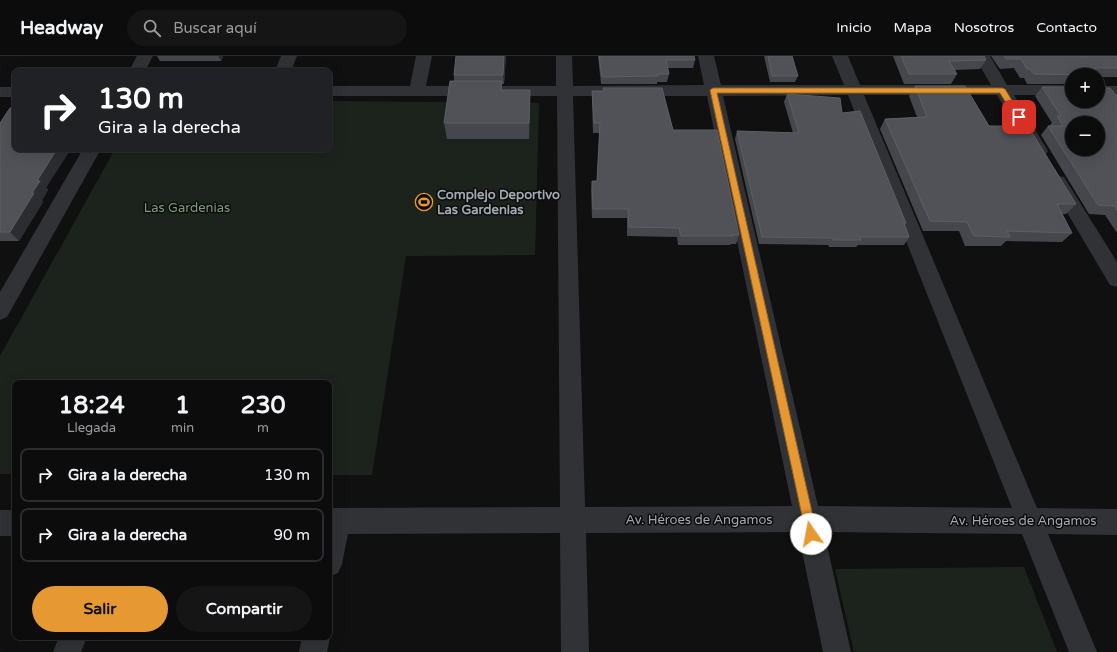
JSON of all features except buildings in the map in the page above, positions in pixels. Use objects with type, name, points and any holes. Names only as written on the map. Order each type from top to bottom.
[{"type":"street","points":[[139,68],[146,56]]},
{"type":"street","points":[[284,68],[289,56]]},
{"type":"street","points":[[417,92],[424,56]]},
{"type":"street","points":[[564,56],[574,652]]},
{"type":"street","points":[[706,56],[837,652]]},
{"type":"street","points":[[840,56],[1083,652]]},
{"type":"street","points":[[982,56],[1117,279]]},
{"type":"street","points":[[332,92],[1065,90]]},
{"type":"street","points":[[1105,90],[1117,90]]},
{"type":"street","points":[[0,92],[12,92]]},
{"type":"street","points":[[0,311],[90,152]]},
{"type":"street","name":"Av. Héroes de Angamos","points":[[333,521],[808,519],[1117,522]]},
{"type":"street","points":[[332,532],[333,521]]},
{"type":"street","points":[[0,523],[12,523]]},
{"type":"street","points":[[67,652],[72,640]]},
{"type":"street","points":[[313,652],[315,640]]},
{"type":"green space","name":"Las Gardenias","points":[[332,101],[539,103],[535,255],[406,256],[372,475],[332,475],[332,380],[12,380],[12,474],[0,474],[0,356],[113,152],[332,152]]},
{"type":"green space","points":[[1024,567],[1057,652],[854,652],[835,569]]},
{"type":"place","name":"Complejo Deportivo Las Gardenias","points":[[424,202]]},
{"type":"route","points":[[811,534],[713,90],[1002,90],[1019,117]]}]
